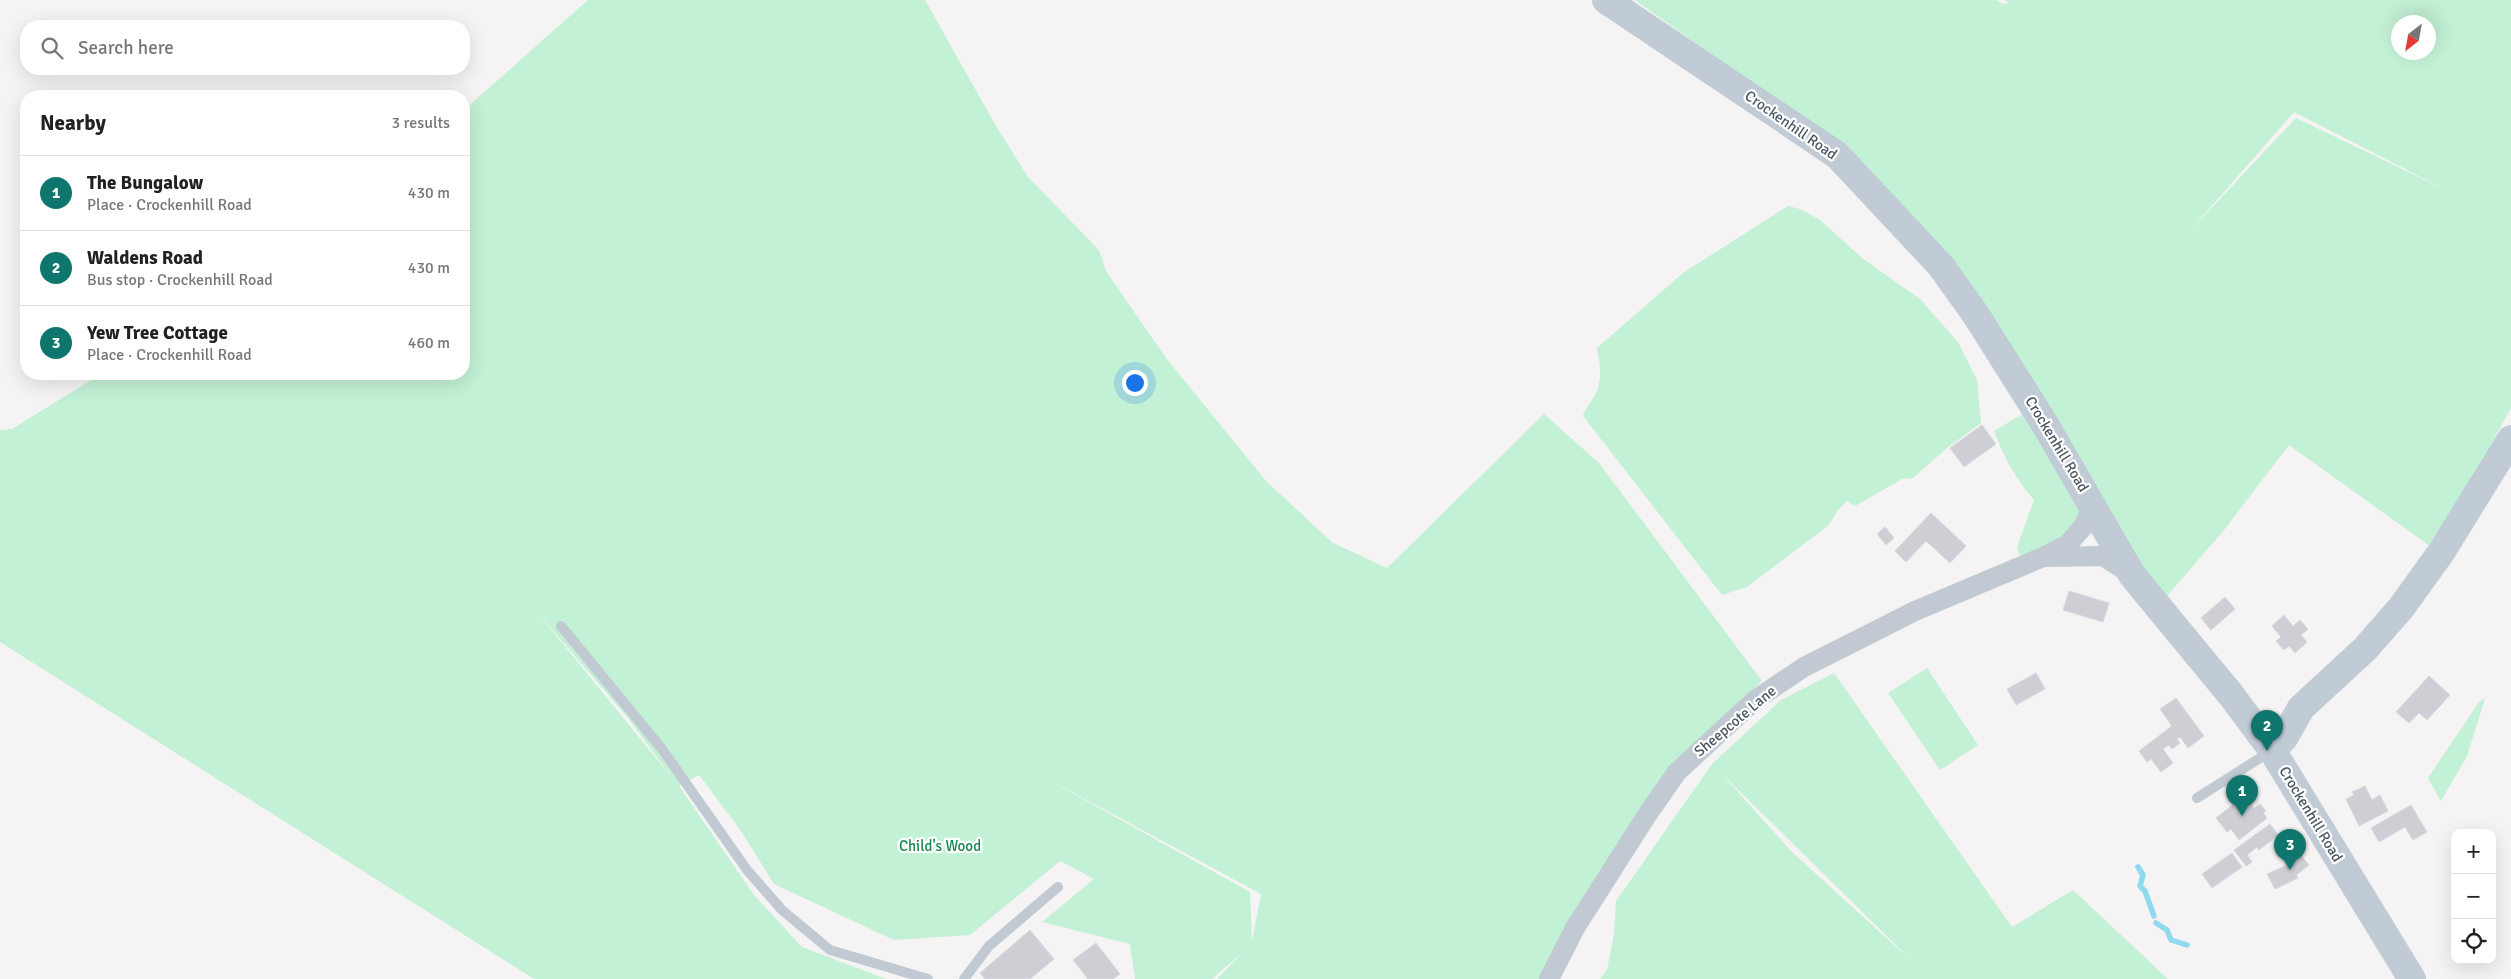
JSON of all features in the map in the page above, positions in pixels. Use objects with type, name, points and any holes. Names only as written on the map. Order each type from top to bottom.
[{"type":"main road","name":"Crockenhill Road","points":[[1606,0],[1837,155],[1941,266],[1976,315],[2093,504],[2132,575],[2272,750],[2412,979]]},
{"type":"main road","points":[[2272,750],[2284,738],[2301,708],[2365,649],[2400,608],[2442,551],[2511,439]]},
{"type":"main road","points":[[2248,720],[2274,716],[2301,708]]},
{"type":"street","name":"Sheepcote Lane","points":[[1549,979],[1575,928],[1646,814],[1677,772],[1755,700],[1804,667],[1915,611],[2043,557],[2068,544],[2083,527],[2093,504]]},
{"type":"street","name":"Sheepcote Lane","points":[[2043,557],[2103,556],[2132,575]]},
{"type":"lane","points":[[561,626],[662,749],[747,870],[782,910],[830,950],[928,979]]},
{"type":"lane","points":[[2196,798],[2272,750]]},
{"type":"lane","points":[[964,979],[989,946],[1058,887]]},
{"type":"green space","name":"Child's Wood","points":[[588,0],[925,0],[996,126],[1028,177],[1099,250],[1106,271],[1166,358],[1266,481],[1333,543],[1387,568],[1544,414],[1599,463],[1762,681],[1660,779],[1572,921],[1539,979],[1217,979],[1243,952],[1212,979],[1135,979],[1130,944],[1042,922],[1094,879],[1060,861],[970,935],[894,940],[774,884],[741,831],[699,775],[679,786],[754,895],[802,947],[886,979],[534,979],[0,642],[0,430],[12,429],[91,380],[470,380],[470,105]],"holes":[[[532,606],[628,718],[673,779]],[[1040,775],[1261,894],[1252,941],[1250,892]]]},
{"type":"green space","points":[[1635,0],[1996,0],[2003,4],[2009,3],[2005,0],[2511,0],[2511,408],[2434,549],[2289,445],[2224,530],[2161,603],[1948,260],[1761,90]],"holes":[[[2294,112],[2448,191],[2296,118],[2188,233]]]},
{"type":"green space","points":[[1788,206],[1800,209],[1820,220],[1862,258],[1920,299],[1958,342],[1977,380],[1981,423],[1947,448],[1913,478],[1902,479],[1855,506],[1847,501],[1838,510],[1829,525],[1747,587],[1722,595],[1583,416],[1598,389],[1600,366],[1597,348],[1683,273]]},
{"type":"green space","points":[[2028,411],[2087,503],[2064,539],[2021,559],[2017,547],[2034,500],[2021,484],[2011,467],[1994,431]]},
{"type":"green space","points":[[1927,668],[1978,745],[1940,770],[1888,693]]},
{"type":"green space","points":[[1834,673],[2012,927],[2073,890],[2168,979],[1600,979],[1607,970],[1614,934],[1616,901],[1712,764],[1781,700]],"holes":[[[1721,773],[1915,964],[1792,852]]]},
{"type":"green space","points":[[2485,698],[2467,756],[2441,801],[2428,778],[2479,702]]},
{"type":"building","points":[[1982,425],[1996,444],[1964,467],[1950,448]]},
{"type":"building","points":[[1931,513],[1966,546],[1950,563],[1926,541],[1906,562],[1895,551]]},
{"type":"building","points":[[1885,527],[1894,538],[1886,545],[1877,534]]},
{"type":"building","points":[[2069,591],[2109,603],[2103,622],[2063,610]]},
{"type":"building","points":[[2225,597],[2235,609],[2211,630],[2201,618]]},
{"type":"building","points":[[2284,615],[2293,626],[2300,620],[2308,629],[2301,635],[2307,642],[2295,653],[2289,646],[2284,650],[2276,641],[2281,637],[2272,626]]},
{"type":"building","points":[[2036,673],[2045,689],[2016,705],[2007,689]]},
{"type":"building","points":[[2429,676],[2450,695],[2427,720],[2419,713],[2409,723],[2396,712]]},
{"type":"building","points":[[2176,698],[2204,736],[2188,748],[2180,737],[2177,739],[2180,743],[2172,749],[2169,745],[2163,749],[2173,763],[2161,772],[2151,759],[2147,762],[2139,751],[2172,726],[2160,709]]},
{"type":"building","points":[[2365,786],[2372,800],[2380,795],[2388,811],[2359,826],[2346,799],[2354,795],[2352,792]]},
{"type":"building","points":[[2244,796],[2254,808],[2260,804],[2266,811],[2263,813],[2267,818],[2239,840],[2231,829],[2227,832],[2216,818]]},
{"type":"building","points":[[2411,805],[2427,832],[2413,840],[2405,827],[2379,842],[2371,828]]},
{"type":"building","points":[[2270,824],[2278,835],[2259,850],[2257,847],[2247,855],[2252,862],[2246,866],[2234,850]]},
{"type":"building","points":[[2293,845],[2309,865],[2296,875],[2298,878],[2275,889],[2267,874],[2287,865],[2279,855]]},
{"type":"building","points":[[2232,853],[2242,867],[2212,888],[2202,874]]},
{"type":"building","points":[[1030,930],[1054,959],[1030,979],[985,979],[980,973]]},
{"type":"building","points":[[1096,943],[1120,974],[1113,979],[1088,979],[1073,960]]},
{"type":"waterway","points":[[2138,867],[2143,875],[2140,886],[2145,891],[2154,916]]},
{"type":"waterway","points":[[2156,923],[2167,930],[2171,940],[2187,945]]},
{"type":"place","name":"Waldens Road","points":[[2267,751]]},
{"type":"place","name":"The Bungalow","points":[[2242,816]]},
{"type":"place","name":"Yew Tree Cottage","points":[[2290,870]]}]
